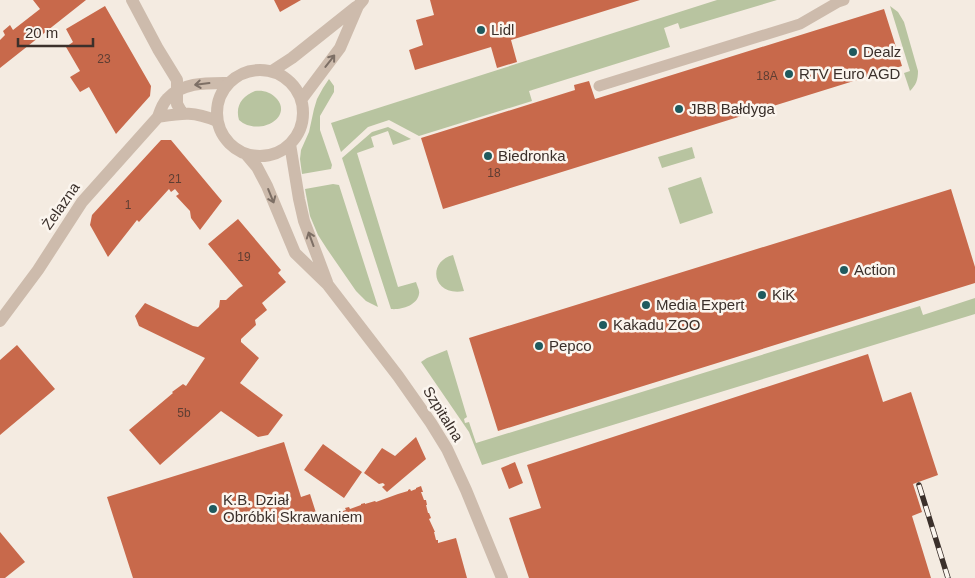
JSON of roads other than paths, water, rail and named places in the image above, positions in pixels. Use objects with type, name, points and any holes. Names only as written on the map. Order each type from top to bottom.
[{"type":"street","points":[[132,0],[177,80],[177,104],[182,113]]},
{"type":"street","points":[[272,71],[306,48],[361,3]]},
{"type":"street","points":[[301,100],[340,48],[361,3]]},
{"type":"street","points":[[258,69],[272,71],[282,75],[297,90],[303,107],[298,133],[290,144],[279,152],[260,156],[240,152],[229,144],[221,133],[216,114],[220,94],[228,83],[239,75],[258,69]]},
{"type":"street","points":[[177,91],[188,86],[228,83]]},
{"type":"street","name":"Żelazna","points":[[0,321],[38,270],[82,202],[158,117],[166,100],[177,91]]},
{"type":"street","points":[[158,117],[182,113],[205,116],[217,120]]},
{"type":"street","name":"Szpitalna","points":[[290,144],[298,199],[304,221],[328,285]]},
{"type":"street","name":"Szpitalna","points":[[246,154],[257,167],[267,186],[295,252],[328,285],[408,389],[447,449],[502,578]]},
{"type":"lane","points":[[599,86],[800,24],[844,0]]},
{"type":"railway","points":[[919,485],[948,578]]},
{"type":"place","name":"Lidl","points":[[481,30]]},
{"type":"place","name":"Dealz","points":[[853,52]]},
{"type":"place","name":"RTV Euro AGD","points":[[789,74]]},
{"type":"place","name":"JBB Bałdyga","points":[[679,109]]},
{"type":"place","name":"Biedronka","points":[[488,156]]},
{"type":"place","name":"Action","points":[[844,270]]},
{"type":"place","name":"KiK","points":[[762,295]]},
{"type":"place","name":"Media Expert","points":[[646,305]]},
{"type":"place","name":"Kakadu ZOO","points":[[603,325]]},
{"type":"place","name":"Pepco","points":[[539,346]]},
{"type":"place","name":"K.B. Dział Obróbki Skrawaniem","points":[[213,509]]}]
